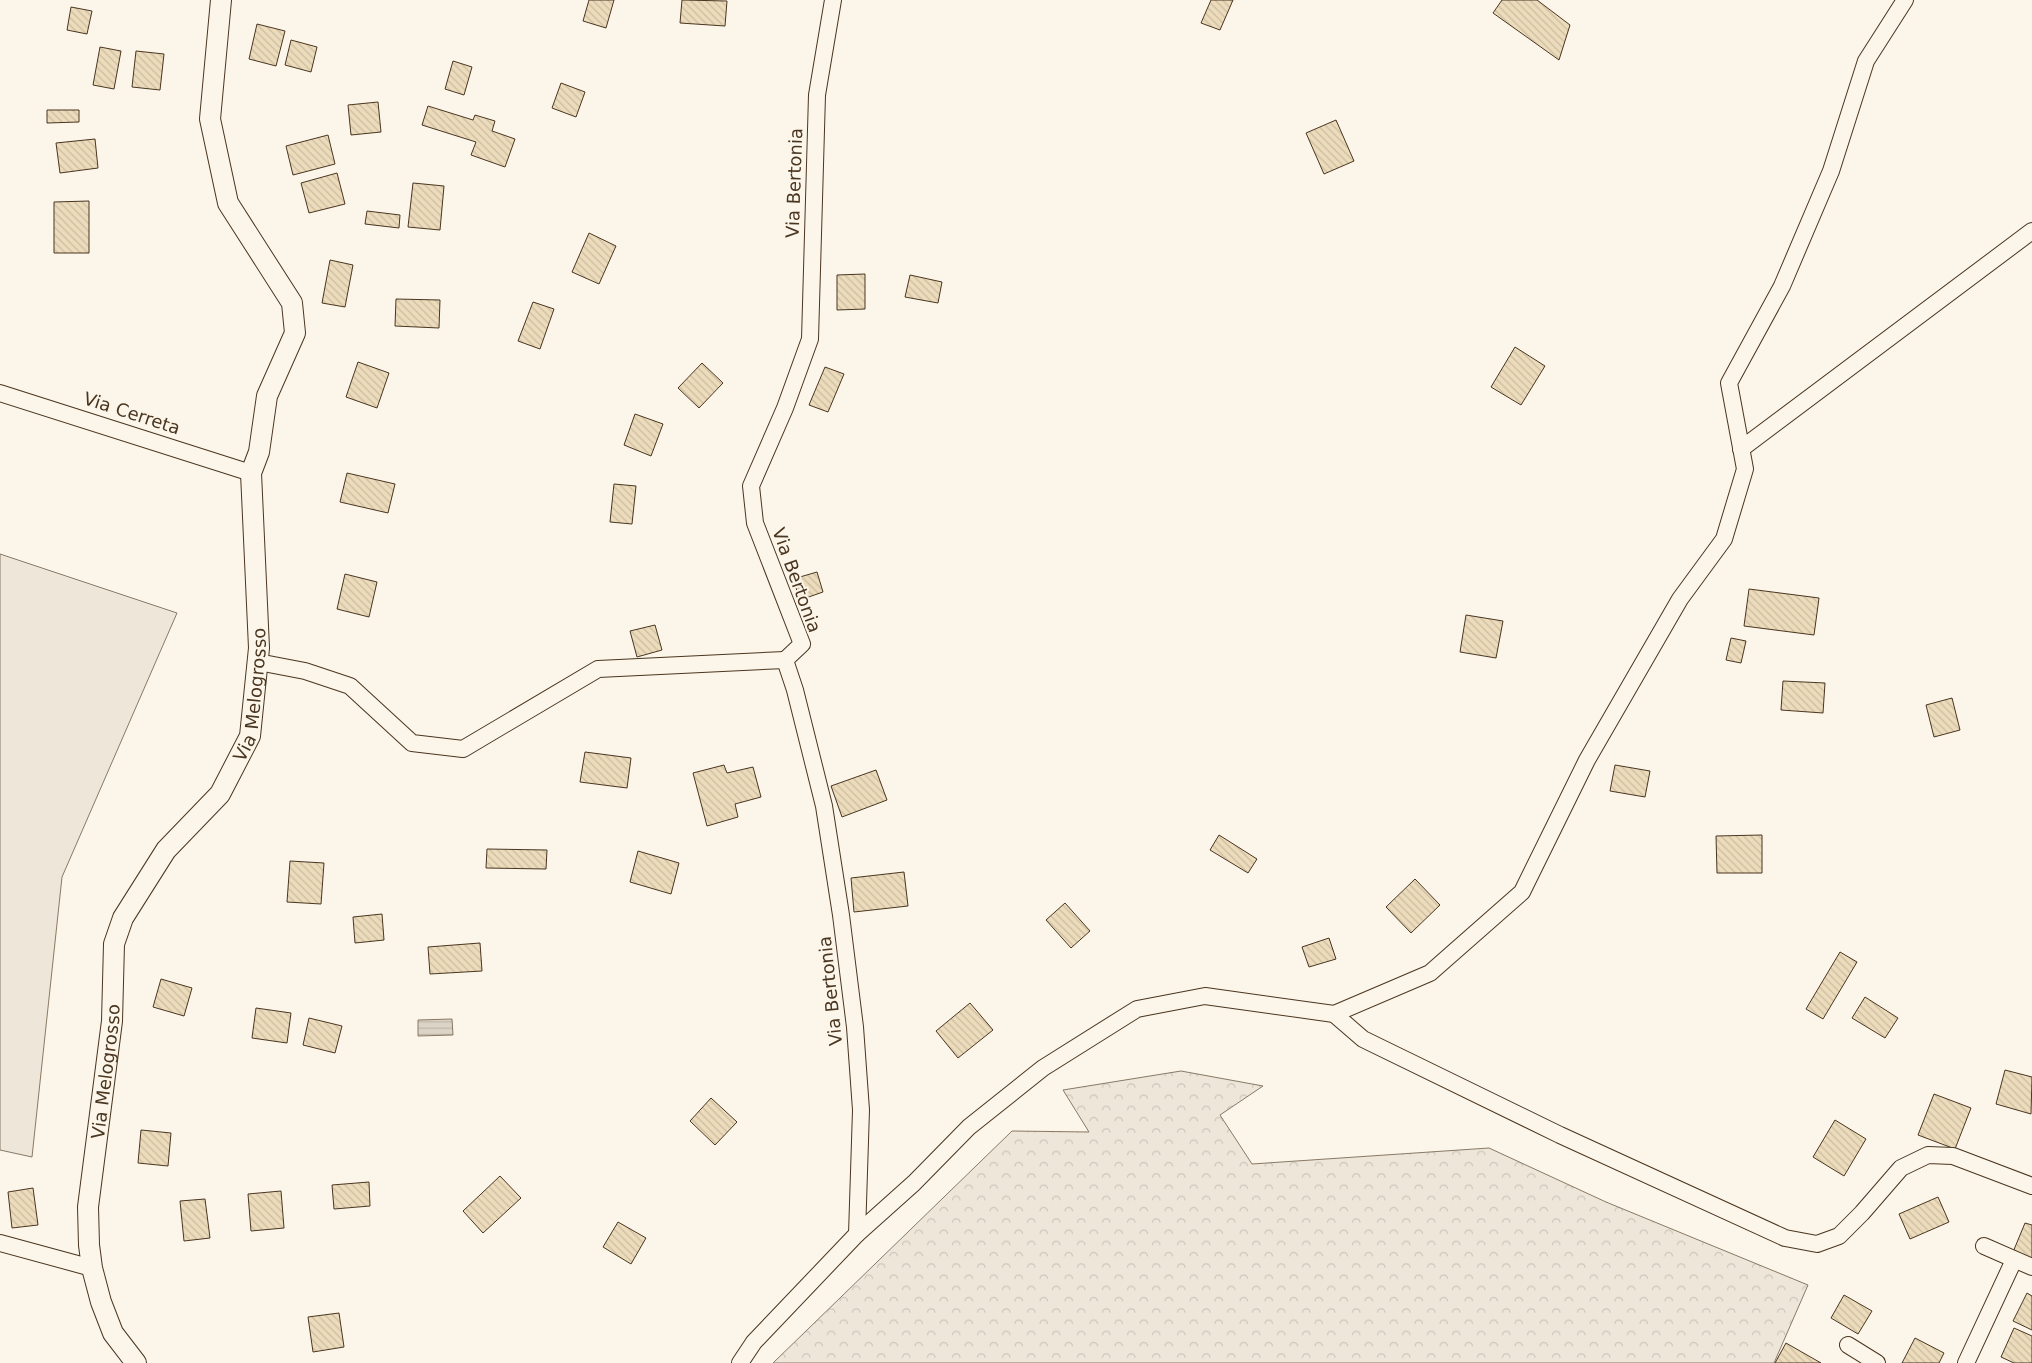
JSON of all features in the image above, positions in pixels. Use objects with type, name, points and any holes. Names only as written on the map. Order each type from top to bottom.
[{"type":"street","name":"Via Melogrosso","points":[[136,1363],[114,1333],[101,1302],[92,1268],[89,1245],[88,1207],[112,1021],[114,944],[122,918],[166,850],[220,794],[250,736],[260,648],[251,473],[259,452],[267,396],[295,333],[292,303],[228,202],[210,119],[221,0]]},
{"type":"street","name":"Via Bertonia","points":[[833,0],[817,95],[810,339],[785,408],[750,486],[755,523],[802,644],[785,660],[824,806],[846,952],[855,1027],[861,1110],[857,1234]]},
{"type":"street","points":[[740,1363],[754,1342],[857,1234],[914,1183],[969,1127],[1043,1068],[1137,1010],[1205,996],[1334,1014],[1430,973],[1522,892],[1588,760],[1680,599],[1724,538],[1745,469],[1729,383],[1782,286],[1831,171],[1866,61],[1905,0]]},
{"type":"street","points":[[1741,449],[2032,231]]},
{"type":"street","name":"Via Cerreta","points":[[0,392],[251,473]]},
{"type":"street","points":[[258,662],[305,671],[350,686],[412,743],[463,750],[598,669],[785,660]]},
{"type":"street","points":[[1334,1014],[1363,1039],[1560,1135],[1785,1238],[1817,1244],[1839,1236],[1901,1168],[1928,1155],[1953,1156],[2032,1186]]},
{"type":"street","points":[[0,1244],[92,1268]]},
{"type":"street","points":[[1984,1246],[2032,1267]]},
{"type":"street","points":[[1966,1363],[2014,1260]]},
{"type":"street","points":[[1848,1344],[1877,1363]]},
{"type":"green space","points":[[0,554],[177,613],[62,877],[32,1157],[0,1150]]},
{"type":"green space","points":[[1181,1071],[1263,1086],[1220,1115],[1252,1164],[1489,1148],[1606,1202],[1808,1285],[1774,1363],[773,1363],[1012,1131],[1089,1132],[1063,1090]]},
{"type":"shaded area","points":[[452,1019],[453,1035],[418,1036],[418,1020]]},
{"type":"building","points":[[589,0],[614,0],[606,28],[583,21]]},
{"type":"building","points":[[682,0],[727,1],[725,26],[680,23]]},
{"type":"building","points":[[1211,0],[1233,0],[1220,30],[1201,23]]},
{"type":"building","points":[[1502,0],[1537,0],[1570,25],[1559,60],[1493,13]]},
{"type":"building","points":[[71,7],[92,11],[87,34],[67,30]]},
{"type":"building","points":[[257,24],[285,31],[276,66],[249,59]]},
{"type":"building","points":[[291,40],[317,47],[311,72],[285,65]]},
{"type":"building","points":[[100,47],[121,51],[114,89],[93,85]]},
{"type":"building","points":[[136,51],[164,54],[160,90],[132,87]]},
{"type":"building","points":[[453,61],[472,67],[464,95],[445,89]]},
{"type":"building","points":[[561,83],[585,92],[576,117],[552,108]]},
{"type":"building","points":[[378,102],[381,132],[351,135],[348,105]]},
{"type":"building","points":[[428,106],[473,120],[475,115],[495,121],[492,131],[515,139],[505,167],[471,155],[476,142],[422,125]]},
{"type":"building","points":[[47,110],[79,110],[79,122],[47,123]]},
{"type":"building","points":[[1336,120],[1354,161],[1324,174],[1306,133]]},
{"type":"building","points":[[328,135],[335,164],[293,175],[286,146]]},
{"type":"building","points":[[95,139],[98,168],[60,173],[56,143]]},
{"type":"building","points":[[337,173],[345,204],[309,213],[301,183]]},
{"type":"building","points":[[413,183],[444,186],[440,230],[408,227]]},
{"type":"building","points":[[89,201],[89,253],[54,253],[54,202]]},
{"type":"building","points":[[367,211],[400,215],[399,228],[365,224]]},
{"type":"building","points":[[589,233],[616,246],[599,284],[572,272]]},
{"type":"building","points":[[330,260],[353,265],[345,307],[322,303]]},
{"type":"building","points":[[865,274],[865,309],[837,310],[837,275]]},
{"type":"building","points":[[910,275],[942,282],[938,303],[905,297]]},
{"type":"building","points":[[396,299],[440,300],[439,328],[395,326]]},
{"type":"building","points":[[533,302],[554,309],[540,349],[518,341]]},
{"type":"building","points":[[1515,347],[1545,366],[1521,405],[1491,387]]},
{"type":"building","points":[[358,362],[389,373],[377,408],[346,397]]},
{"type":"building","points":[[702,363],[723,383],[699,408],[678,388]]},
{"type":"building","points":[[825,367],[844,374],[828,412],[809,405]]},
{"type":"building","points":[[635,414],[663,424],[651,456],[624,445]]},
{"type":"building","points":[[347,473],[395,484],[388,513],[340,502]]},
{"type":"building","points":[[614,484],[636,486],[632,524],[610,522]]},
{"type":"building","points":[[817,572],[823,592],[800,600],[793,579]]},
{"type":"building","points":[[345,574],[377,582],[369,617],[337,609]]},
{"type":"building","points":[[1749,589],[1819,598],[1814,635],[1744,626]]},
{"type":"building","points":[[1466,615],[1503,621],[1496,658],[1460,652]]},
{"type":"building","points":[[655,625],[662,650],[637,657],[630,631]]},
{"type":"building","points":[[1731,638],[1746,641],[1741,663],[1726,660]]},
{"type":"building","points":[[1783,681],[1825,683],[1823,713],[1781,710]]},
{"type":"building","points":[[1952,698],[1960,730],[1934,737],[1926,705]]},
{"type":"building","points":[[585,752],[631,758],[627,788],[580,782]]},
{"type":"building","points":[[724,765],[727,773],[753,767],[761,797],[735,804],[738,817],[707,826],[693,773]]},
{"type":"building","points":[[1615,765],[1650,771],[1645,797],[1610,791]]},
{"type":"building","points":[[876,770],[887,800],[842,817],[831,786]]},
{"type":"building","points":[[1219,835],[1257,859],[1248,873],[1210,850]]},
{"type":"building","points":[[1762,835],[1762,873],[1717,873],[1716,836]]},
{"type":"building","points":[[487,849],[547,850],[546,869],[486,868]]},
{"type":"building","points":[[638,851],[679,863],[671,894],[630,882]]},
{"type":"building","points":[[290,861],[324,863],[321,904],[287,902]]},
{"type":"building","points":[[904,872],[908,906],[854,912],[851,878]]},
{"type":"building","points":[[1415,879],[1440,905],[1411,933],[1386,907]]},
{"type":"building","points":[[1065,903],[1090,931],[1071,948],[1046,920]]},
{"type":"building","points":[[382,914],[384,940],[355,943],[353,917]]},
{"type":"building","points":[[1329,938],[1336,959],[1309,967],[1302,947]]},
{"type":"building","points":[[480,943],[482,971],[430,974],[428,947]]},
{"type":"building","points":[[1840,952],[1857,962],[1823,1019],[1806,1009]]},
{"type":"building","points":[[161,979],[192,988],[184,1016],[153,1007]]},
{"type":"building","points":[[1865,997],[1898,1018],[1885,1038],[1852,1018]]},
{"type":"building","points":[[970,1003],[993,1030],[958,1058],[936,1031]]},
{"type":"building","points":[[256,1008],[291,1013],[287,1043],[252,1038]]},
{"type":"building","points":[[309,1018],[342,1026],[335,1053],[303,1045]]},
{"type":"building","points":[[2005,1070],[2032,1077],[2031,1114],[1996,1104]]},
{"type":"building","points":[[1934,1094],[1971,1108],[1955,1149],[1918,1135]]},
{"type":"building","points":[[711,1098],[737,1122],[715,1145],[690,1121]]},
{"type":"building","points":[[1835,1120],[1866,1139],[1844,1176],[1813,1157]]},
{"type":"building","points":[[141,1130],[171,1133],[168,1166],[138,1163]]},
{"type":"building","points":[[500,1176],[521,1198],[483,1233],[463,1211]]},
{"type":"building","points":[[369,1182],[370,1206],[334,1209],[332,1185]]},
{"type":"building","points":[[33,1188],[38,1225],[12,1228],[8,1192]]},
{"type":"building","points":[[281,1191],[284,1228],[251,1231],[248,1194]]},
{"type":"building","points":[[1938,1197],[1949,1222],[1910,1239],[1899,1214]]},
{"type":"building","points":[[205,1199],[210,1238],[184,1241],[180,1201]]},
{"type":"building","points":[[618,1222],[646,1238],[631,1264],[603,1247]]},
{"type":"building","points":[[2025,1223],[2032,1225],[2032,1259],[2013,1252]]},
{"type":"building","points":[[2027,1293],[2032,1296],[2032,1330],[2013,1321]]},
{"type":"building","points":[[1844,1295],[1872,1311],[1858,1334],[1831,1318]]},
{"type":"building","points":[[339,1313],[344,1347],[313,1352],[308,1317]]},
{"type":"building","points":[[2014,1328],[2032,1336],[2032,1363],[2014,1363],[2001,1357]]},
{"type":"building","points":[[1915,1338],[1944,1353],[1939,1363],[1902,1363]]},
{"type":"building","points":[[1786,1343],[1821,1363],[1775,1363]]}]
